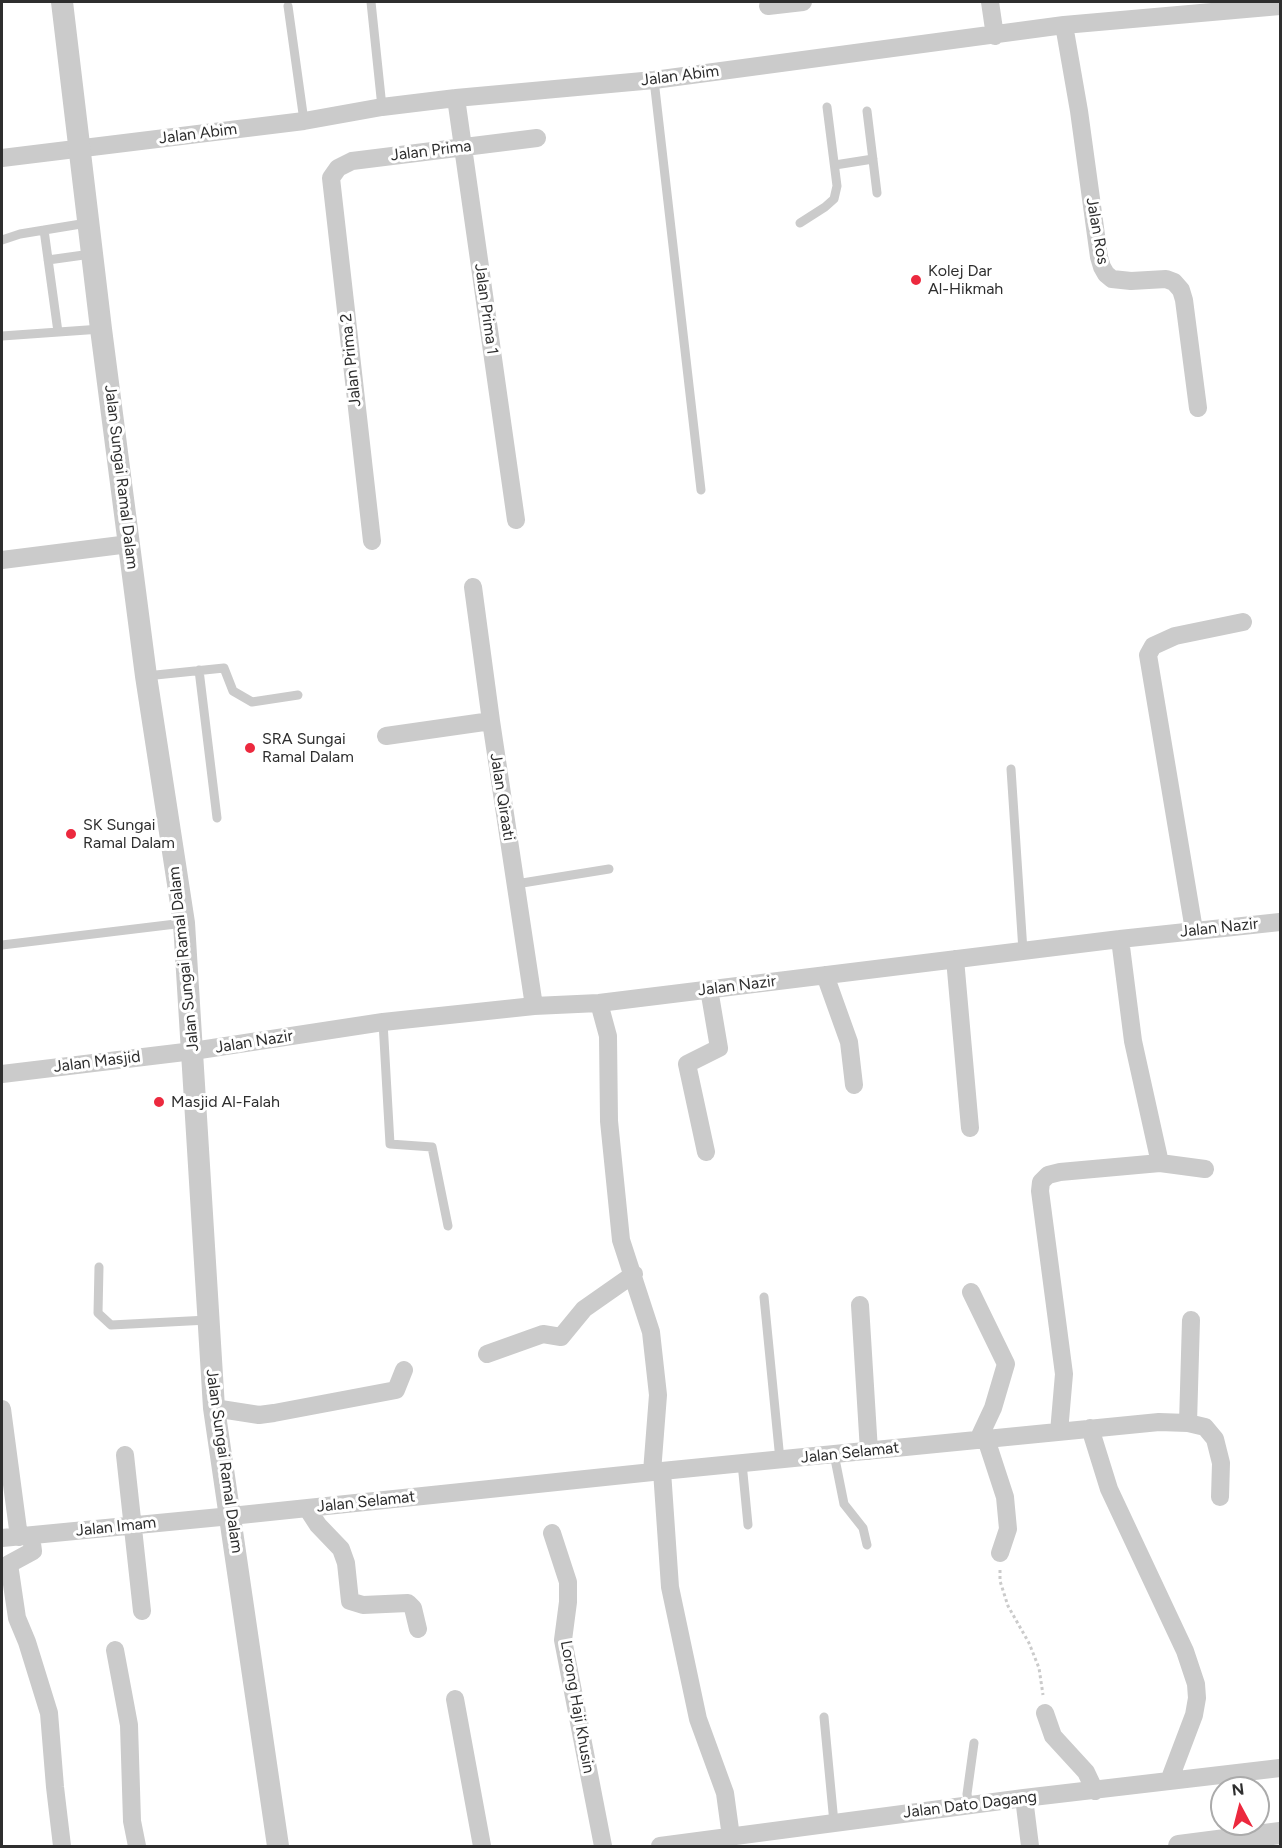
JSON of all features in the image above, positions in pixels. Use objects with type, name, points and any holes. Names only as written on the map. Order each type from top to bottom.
[{"type":"street","name":"Jalan Sungai Ramal Dalam","points":[[62,2],[146,676],[184,923],[214,1408],[278,1846]]},
{"type":"street","points":[[768,6],[803,2]]},
{"type":"street","points":[[990,2],[995,36]]},
{"type":"street","name":"Jalan Abim","points":[[2,158],[304,121],[382,107],[456,98],[654,80],[1064,26],[1281,6]]},
{"type":"street","name":"Jalan Ros","points":[[1064,26],[1102,267],[1112,279],[1131,281],[1166,279],[1174,282],[1181,290],[1185,300],[1198,408]]},
{"type":"street","name":"Jalan Prima 1","points":[[456,98],[516,520]]},
{"type":"street","name":"Jalan Prima","points":[[331,178],[338,168],[352,161],[537,138]]},
{"type":"street","name":"Jalan Prima 2","points":[[331,178],[372,541]]},
{"type":"street","points":[[2,560],[129,544]]},
{"type":"street","name":"Jalan Qiraati","points":[[473,587],[534,1006]]},
{"type":"street","points":[[1194,930],[1148,655],[1153,646],[1175,636],[1243,622]]},
{"type":"street","points":[[386,736],[491,721]]},
{"type":"street","name":"Jalan Nazir","points":[[193,1051],[382,1022],[534,1006],[599,1003],[1194,930],[1281,922]]},
{"type":"street","points":[[1120,939],[1132,1041],[1160,1163]]},
{"type":"street","points":[[956,959],[970,1128]]},
{"type":"street","points":[[825,975],[849,1042],[854,1085]]},
{"type":"street","points":[[706,1152],[687,1064],[719,1048],[709,989]]},
{"type":"street","points":[[599,1003],[608,1036],[609,1121],[621,1239],[651,1332],[658,1395],[657,1472],[670,1587],[698,1719],[725,1793],[731,1837]]},
{"type":"street","name":"Jalan Masjid","points":[[2,1074],[193,1051]]},
{"type":"street","points":[[1059,1432],[1064,1374],[1041,1200],[1041,1182],[1048,1175],[1060,1172],[1160,1163],[1205,1169]]},
{"type":"street","points":[[487,1354],[543,1334],[561,1337],[584,1309],[634,1274]]},
{"type":"street","points":[[971,1292],[1006,1364],[982,1440],[1005,1497],[1008,1530],[1000,1553]]},
{"type":"street","points":[[860,1305],[869,1451]]},
{"type":"street","points":[[1191,1320],[1188,1423],[1205,1427],[1215,1439],[1221,1463],[1220,1497]]},
{"type":"street","points":[[214,1408],[258,1415],[396,1390],[404,1370]]},
{"type":"street","points":[[2,1409],[17,1537],[33,1551],[9,1564],[17,1618],[27,1642],[49,1713],[62,1846]]},
{"type":"street","name":"Jalan Selamat","points":[[231,1516],[1090,1428],[1160,1422],[1188,1423]]},
{"type":"street","points":[[1090,1428],[1109,1490],[1185,1652],[1196,1684],[1197,1698],[1194,1715],[1169,1781]]},
{"type":"street","points":[[125,1455],[142,1611]]},
{"type":"street","points":[[307,1508],[318,1525],[333,1538],[341,1549],[346,1563],[350,1601],[363,1605],[408,1603],[412,1608],[418,1629]]},
{"type":"street","name":"Jalan Imam","points":[[17,1537],[231,1516]]},
{"type":"street","name":"Lorong Haji Khusin","points":[[552,1533],[568,1582],[563,1640],[603,1846]]},
{"type":"street","points":[[115,1650],[129,1725],[132,1821],[137,1846]]},
{"type":"street","points":[[456,1699],[482,1846]]},
{"type":"street","points":[[1045,1713],[1053,1736],[1086,1772],[1095,1791]]},
{"type":"street","name":"Jalan Dato Dagang","points":[[665,1846],[1024,1798],[1281,1768]]},
{"type":"street","points":[[1024,1798],[1030,1846]]},
{"type":"street","points":[[1179,1846],[1281,1833]]},
{"type":"lane","points":[[371,2],[382,107]]},
{"type":"lane","points":[[288,6],[304,121]]},
{"type":"lane","points":[[654,80],[701,490]]},
{"type":"lane","points":[[800,223],[825,207],[834,198],[837,186],[828,108]]},
{"type":"lane","points":[[867,111],[878,193]]},
{"type":"lane","points":[[834,165],[873,159]]},
{"type":"lane","points":[[2,240],[89,223]]},
{"type":"lane","points":[[45,230],[58,332]]},
{"type":"lane","points":[[48,260],[93,254]]},
{"type":"lane","points":[[2,336],[101,329]]},
{"type":"lane","points":[[146,676],[224,668],[233,691],[252,702],[298,695]]},
{"type":"lane","points":[[199,670],[217,818]]},
{"type":"lane","points":[[1011,768],[1023,951]]},
{"type":"lane","points":[[516,884],[609,869]]},
{"type":"lane","points":[[2,945],[184,923]]},
{"type":"lane","points":[[382,1022],[390,1144],[432,1147],[448,1226]]},
{"type":"lane","points":[[99,1267],[98,1313],[111,1325],[208,1320]]},
{"type":"lane","points":[[764,1298],[780,1460]]},
{"type":"lane","points":[[834,1454],[844,1504],[863,1527],[867,1545]]},
{"type":"lane","points":[[742,1463],[748,1525]]},
{"type":"lane","points":[[824,1717],[834,1823]]},
{"type":"lane","points":[[969,1805],[967,1794],[974,1743]]},
{"type":"path","points":[[1000,1553],[1000,1581],[1008,1606],[1029,1643],[1039,1668],[1045,1713]]},
{"type":"place","name":"Kolej Dar Al-Hikmah","points":[[916,280]]},
{"type":"place","name":"SRA Sungai Ramal Dalam","points":[[250,748]]},
{"type":"place","name":"SK Sungai Ramal Dalam","points":[[71,834]]},
{"type":"place","name":"Masjid Al-Falah","points":[[159,1102]]}]
